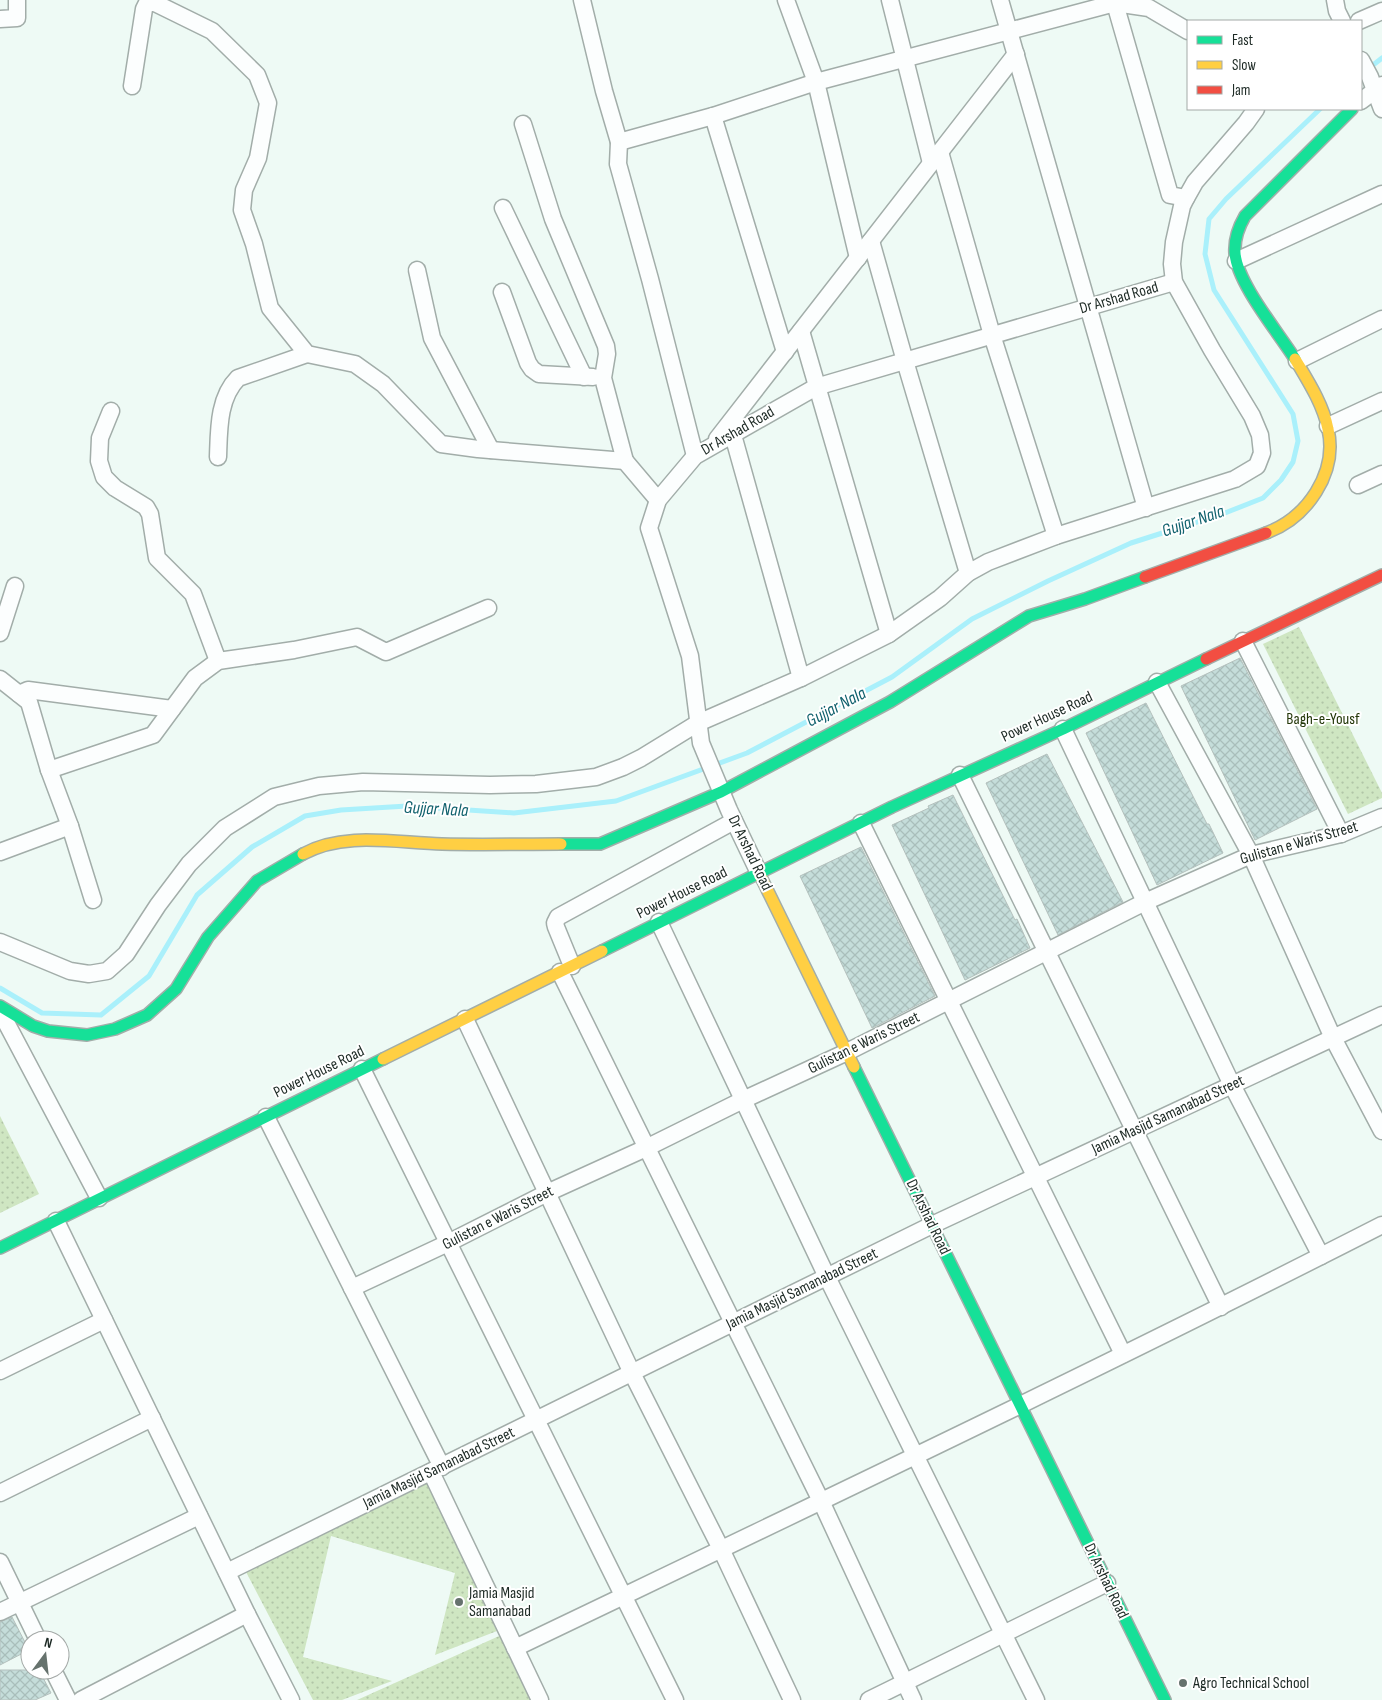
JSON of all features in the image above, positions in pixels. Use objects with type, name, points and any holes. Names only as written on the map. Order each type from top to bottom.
[{"type":"street","points":[[0,19],[17,18],[17,0]]},
{"type":"street","points":[[582,0],[604,92],[619,142],[618,164],[650,279],[695,456]]},
{"type":"street","points":[[786,0],[816,82],[858,258]]},
{"type":"street","points":[[890,0],[905,58],[1056,536]]},
{"type":"street","points":[[1000,0],[1146,508]]},
{"type":"street","points":[[1335,0],[1342,20]]},
{"type":"street","points":[[619,142],[713,116],[816,82],[1115,2],[1149,8],[1187,30]]},
{"type":"street","points":[[1115,2],[1170,195],[1186,198]]},
{"type":"street","points":[[132,86],[144,9],[147,3],[155,3],[212,31],[257,75],[268,103],[258,158],[244,190],[242,210],[254,244],[270,308],[307,354]]},
{"type":"street","points":[[1361,20],[1382,11]]},
{"type":"street","points":[[711,447],[1016,54]]},
{"type":"street","points":[[1362,62],[1375,84],[1382,109]]},
{"type":"street","points":[[1362,100],[1375,84]]},
{"type":"street","points":[[0,942],[70,971],[89,974],[106,971],[126,954],[158,905],[189,864],[225,828],[274,797],[319,786],[363,782],[490,785],[536,784],[596,777],[624,767],[641,758],[698,723],[801,678],[889,634],[940,598],[968,572],[988,562],[1056,536],[1235,479],[1257,466],[1262,453],[1260,435],[1252,416],[1174,282],[1172,264],[1174,242],[1182,206],[1186,198],[1195,182],[1255,110]]},
{"type":"street","points":[[0,1006],[33,1026],[48,1031],[87,1036],[115,1029],[147,1015],[176,989],[208,937],[257,881],[282,865],[315,848],[356,840],[442,844],[600,844],[890,702],[1029,616],[1085,599],[1278,529],[1299,516],[1312,499],[1324,478],[1329,461],[1330,441],[1328,426],[1323,408],[1297,361],[1247,286],[1236,261],[1234,245],[1237,231],[1245,216],[1351,110]]},
{"type":"street","points":[[713,116],[785,352]]},
{"type":"street","points":[[522,124],[553,219],[606,346],[608,354],[603,378],[625,461],[658,500]]},
{"type":"street","points":[[1236,261],[1382,194]]},
{"type":"street","points":[[503,208],[584,377]]},
{"type":"street","points":[[871,241],[968,572]]},
{"type":"street","points":[[417,270],[432,338],[491,450]]},
{"type":"street","name":"Dr Arshad Road","points":[[1165,1700],[718,785],[701,743],[690,656],[649,528],[658,500],[695,456],[816,387],[1174,282]]},
{"type":"street","points":[[502,292],[528,363],[532,369],[538,374],[603,378]]},
{"type":"street","points":[[1297,361],[1382,319]]},
{"type":"street","points":[[801,331],[889,634]]},
{"type":"street","points":[[218,457],[219,428],[225,399],[231,385],[238,378],[307,354],[355,364],[383,384],[441,444],[625,461]]},
{"type":"street","points":[[1328,426],[1382,401]]},
{"type":"street","points":[[111,411],[100,438],[99,461],[104,477],[115,488],[146,507],[150,514],[157,558],[192,594],[218,661]]},
{"type":"street","points":[[732,434],[801,678]]},
{"type":"street","points":[[1358,485],[1382,474]]},
{"type":"street","name":"Power House Road","points":[[0,1248],[861,822],[1062,729],[1243,641],[1380,580]]},
{"type":"street","points":[[0,633],[15,586]]},
{"type":"street","points":[[50,770],[153,735],[195,678],[218,661],[358,638],[386,652],[488,608]]},
{"type":"street","points":[[1243,641],[1342,834]]},
{"type":"street","points":[[0,679],[29,702],[93,900]]},
{"type":"street","points":[[1157,682],[1251,855],[1333,1038],[1382,1131]]},
{"type":"street","points":[[19,694],[28,690],[172,709]]},
{"type":"street","points":[[1062,729],[1232,1085],[1321,1256]]},
{"type":"street","points":[[960,775],[1221,1307]]},
{"type":"street","name":"Gulistan e Waris Street","points":[[352,1288],[448,1243],[547,1193],[847,1052],[1145,902],[1251,855],[1342,834],[1382,817]]},
{"type":"street","points":[[734,821],[558,917],[555,923],[566,969],[646,1148],[821,1501],[913,1700]]},
{"type":"street","points":[[861,822],[1123,1354]]},
{"type":"street","points":[[0,852],[70,826]]},
{"type":"street","points":[[659,922],[827,1277],[1036,1700]]},
{"type":"street","points":[[0,1011],[100,1198]]},
{"type":"street","name":"Jamia Masjid Samanabad Street","points":[[227,1572],[932,1225],[1382,1016]]},
{"type":"street","points":[[465,1018],[632,1373],[721,1549],[792,1700]]},
{"type":"street","points":[[362,1069],[674,1700]]},
{"type":"street","points":[[266,1117],[352,1288],[540,1700]]},
{"type":"street","points":[[56,1221],[247,1614],[291,1700]]},
{"type":"street","points":[[515,1648],[1020,1406],[1382,1225]]},
{"type":"street","points":[[0,1371],[104,1320]]},
{"type":"street","points":[[0,1493],[152,1418]]},
{"type":"street","points":[[0,1612],[200,1516]]},
{"type":"street","points":[[0,1562],[33,1630]]},
{"type":"street","points":[[870,1700],[1107,1583]]},
{"type":"street","points":[[81,1700],[247,1614]]},
{"type":"street","points":[[58,1680],[68,1700]]},
{"type":"green space","name":"Bagh-e-Yousf","points":[[1299,627],[1382,793],[1382,798],[1348,814],[1263,644]]},
{"type":"green space","points":[[0,1116],[39,1194],[0,1213]]},
{"type":"green space","points":[[428,1478],[497,1631],[435,1655],[455,1573],[331,1536],[303,1657],[392,1681],[342,1700],[313,1700],[245,1570],[334,1529],[335,1524]]},
{"type":"green space","points":[[508,1632],[539,1700],[357,1700]]},
{"type":"building","points":[[1240,658],[1317,809],[1255,840],[1181,686]]},
{"type":"building","points":[[1146,703],[1223,853],[1157,885],[1086,733]]},
{"type":"building","points":[[1047,754],[1123,902],[1058,935],[986,783]]},
{"type":"building","points":[[953,795],[1030,948],[965,980],[892,825]]},
{"type":"building","points":[[861,847],[935,996],[872,1028],[800,876]]},
{"type":"building","points":[[12,1617],[20,1633],[20,1655],[0,1665],[0,1622]]},
{"type":"building","points":[[0,1670],[20,1670],[20,1680],[44,1680],[51,1693],[35,1700],[0,1700]]},
{"type":"waterway","name":"Gujjar Nala","points":[[1368,69],[1382,58]]},
{"type":"waterway","name":"Gujjar Nala","points":[[0,988],[42,1013],[101,1015],[149,976],[197,895],[252,847],[305,816],[341,810],[407,806],[514,813],[616,801],[747,753],[892,677],[972,619],[1048,581],[1131,543],[1225,513],[1263,498],[1281,480],[1293,462],[1298,441],[1293,414],[1214,290],[1205,254],[1209,219],[1226,199],[1319,110]]},
{"type":"traffic: fast","points":[[1295,359],[1250,293],[1237,265],[1235,248],[1238,229],[1245,216],[1351,110]]},
{"type":"traffic: fast","points":[[561,844],[600,844],[721,792],[890,702],[1029,616],[1085,599],[1145,577]]},
{"type":"traffic: fast","points":[[602,951],[892,807],[1063,729],[1206,659]]},
{"type":"traffic: fast","points":[[0,1006],[33,1026],[48,1031],[87,1035],[115,1029],[147,1015],[176,989],[208,937],[257,881],[303,854]]},
{"type":"traffic: fast","points":[[0,1248],[383,1059]]},
{"type":"traffic: fast","points":[[854,1067],[1165,1700]]},
{"type":"traffic: slow","points":[[1266,533],[1294,517],[1306,505],[1324,477],[1328,462],[1330,445],[1326,420],[1315,393],[1295,359]]},
{"type":"traffic: slow","points":[[303,854],[319,847],[353,840],[457,844],[561,844]]},
{"type":"traffic: slow","points":[[759,873],[854,1067]]},
{"type":"traffic: slow","points":[[383,1059],[602,951]]},
{"type":"traffic: jam","points":[[1145,577],[1266,533]]},
{"type":"traffic: jam","points":[[1206,659],[1382,575]]},
{"type":"place","name":"Jamia Masjid Samanabad","points":[[459,1602]]},
{"type":"place","name":"Agro Technical School","points":[[1183,1683]]}]
